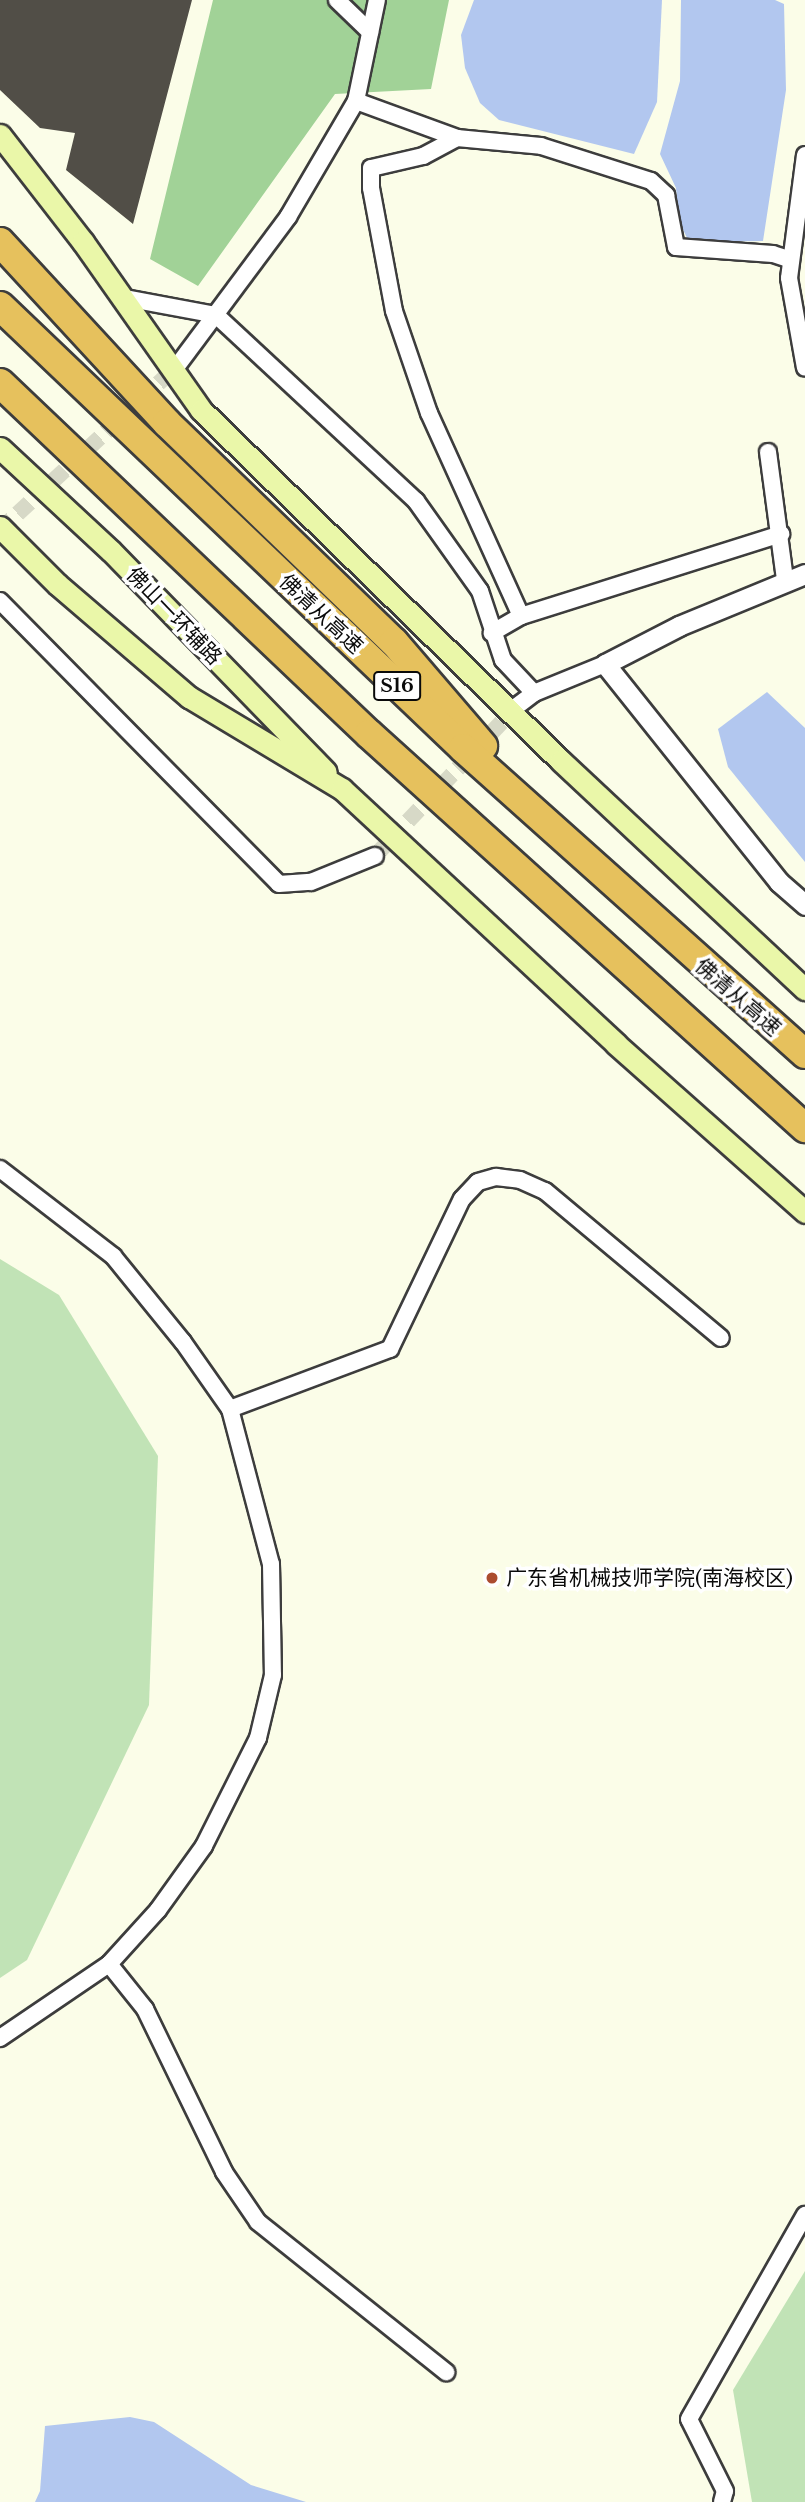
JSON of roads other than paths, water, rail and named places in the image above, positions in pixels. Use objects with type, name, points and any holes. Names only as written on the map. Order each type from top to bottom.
[{"type":"highway","points":[[0,242],[167,423],[394,642],[554,832]]},
{"type":"highway","name":"佛清从高速","points":[[0,306],[161,464],[554,832],[805,1054]]},
{"type":"highway","name":"S16","points":[[0,383],[369,734],[805,1128]]},
{"type":"main road","points":[[0,135],[201,410],[561,761],[805,989]]},
{"type":"main road","name":"佛山一环辅路","points":[[0,448],[111,551],[342,789]]},
{"type":"main road","points":[[0,527],[57,584],[190,697],[342,789],[616,1044],[805,1212]]},
{"type":"street","points":[[337,0],[370,32]]},
{"type":"street","points":[[177,366],[288,217],[356,101],[377,0]]},
{"type":"street","points":[[356,101],[457,138],[541,146],[651,181],[666,195],[676,247],[773,254],[791,260]]},
{"type":"street","points":[[457,138],[423,156],[371,168],[374,210],[394,311],[429,413],[521,617]]},
{"type":"street","points":[[805,155],[789,278],[805,368]]},
{"type":"street","points":[[120,297],[216,315],[416,501],[480,591],[503,660],[534,693]]},
{"type":"street","points":[[768,452],[785,579]]},
{"type":"street","points":[[492,633],[521,617],[781,534]]},
{"type":"street","points":[[517,706],[534,693],[605,664],[785,579],[805,574]]},
{"type":"street","points":[[0,601],[279,884],[311,882],[375,856]]},
{"type":"street","points":[[605,664],[779,882],[805,905]]},
{"type":"street","points":[[0,1169],[113,1256],[183,1342],[230,1409],[271,1564],[273,1675],[258,1738],[204,1846],[158,1910],[108,1964],[0,2038]]},
{"type":"street","points":[[230,1409],[390,1349],[463,1199],[478,1182],[496,1177],[520,1180],[545,1191],[721,1338]]},
{"type":"street","points":[[108,1964],[145,2009],[224,2172],[258,2222],[446,2372]]},
{"type":"street","points":[[722,2502],[725,2491],[689,2418],[805,2215]]},
{"type":"water","points":[[474,0],[662,0],[657,102],[634,154],[499,120],[480,103],[465,68],[461,35]]},
{"type":"water","points":[[681,0],[775,0],[784,4],[786,90],[763,241],[699,242],[687,238],[679,221],[676,188],[660,154],[680,81]]},
{"type":"water","points":[[767,692],[805,728],[805,862],[728,767],[718,729]]},
{"type":"water","points":[[130,2417],[154,2422],[251,2485],[306,2502],[35,2502],[40,2491],[45,2426]]},
{"type":"tunnel","points":[[0,530],[177,366]]},
{"type":"tunnel","points":[[375,856],[517,706]]},
{"type":"place","name":"广东省机械技师学院(南海校区)","points":[[492,1578]]}]
